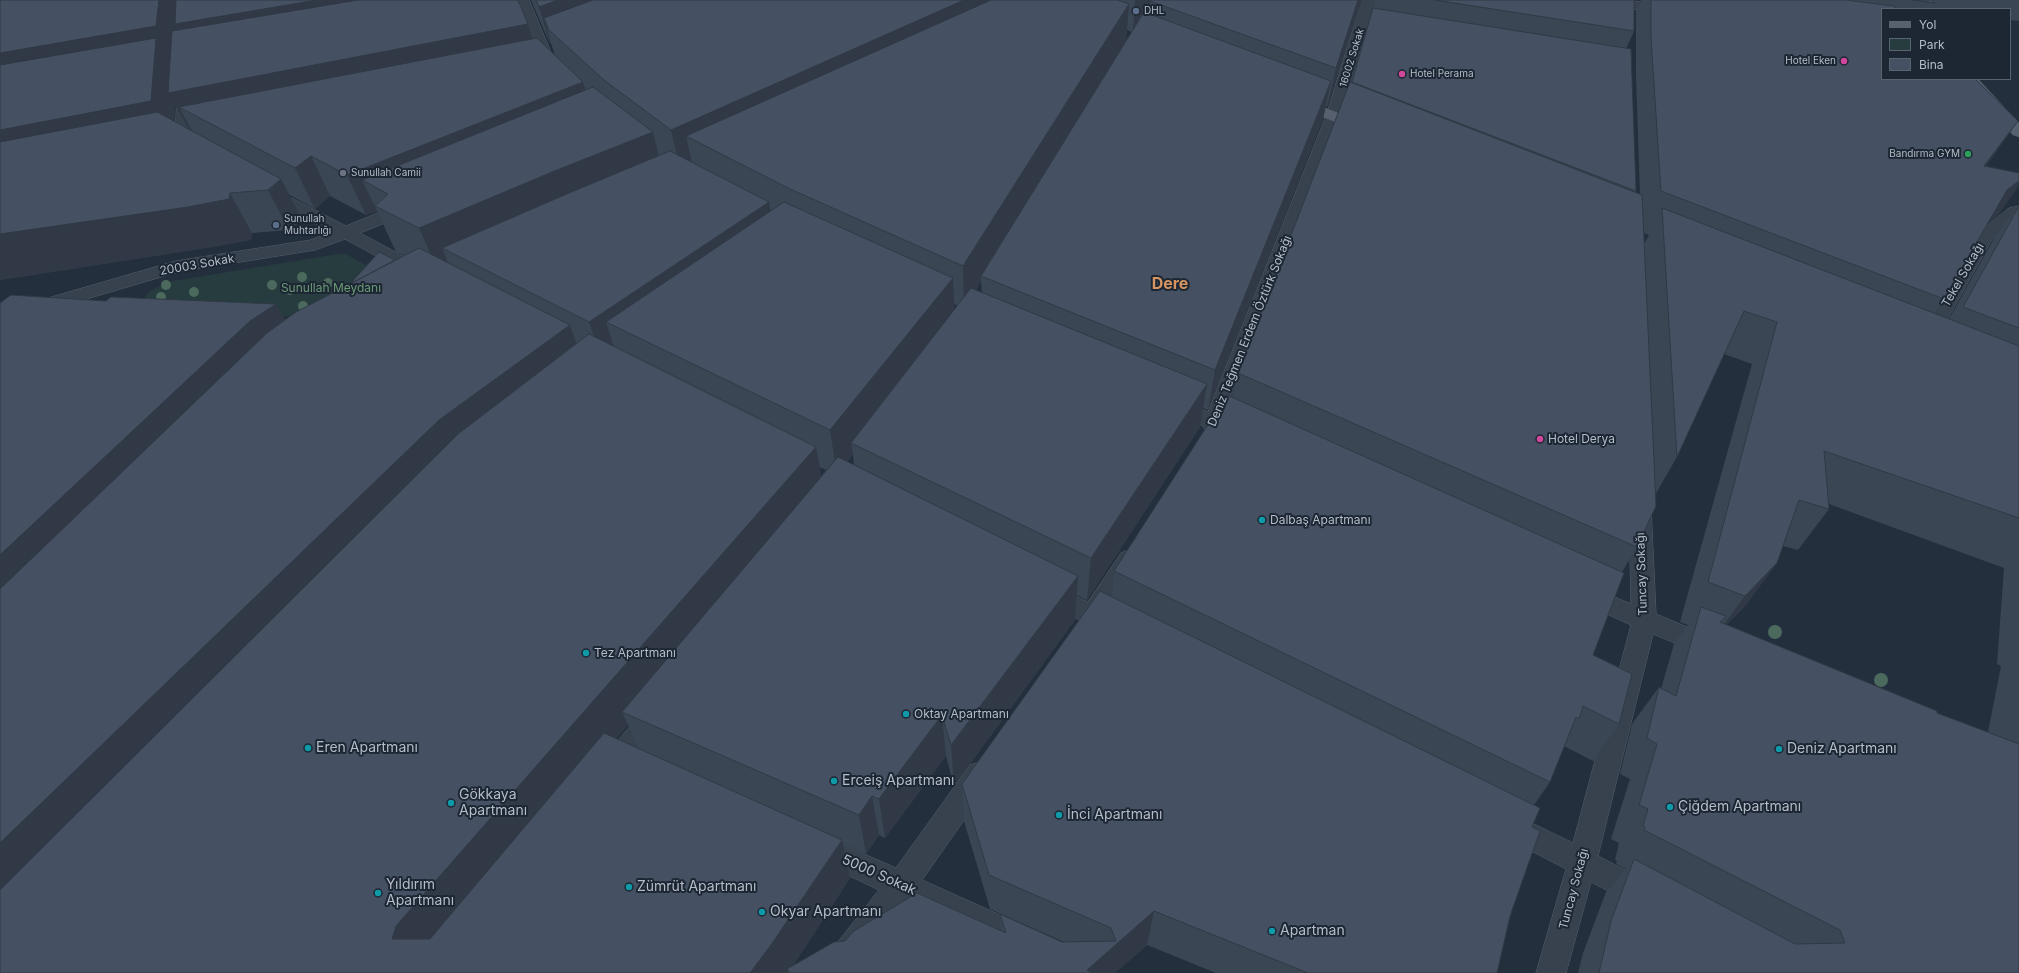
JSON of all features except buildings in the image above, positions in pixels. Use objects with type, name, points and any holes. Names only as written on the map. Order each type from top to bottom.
[{"type":"main road","points":[[1971,80],[2019,132]]},
{"type":"main road","points":[[1285,97],[1378,133]]},
{"type":"street","name":"16002 Sokak","points":[[1334,116],[1369,0]]},
{"type":"street","points":[[1598,0],[1628,2],[1682,12]]},
{"type":"street","points":[[1628,2],[1628,20]]},
{"type":"street","points":[[512,12],[525,5],[545,53],[557,75],[536,73]]},
{"type":"street","points":[[1359,32],[1375,35]]},
{"type":"street","points":[[545,53],[559,48]]},
{"type":"street","points":[[176,146],[186,78]]},
{"type":"street","name":"Deniz Teğmen Erdem Öztürk Sokağı","points":[[1202,443],[1215,423],[1334,116]]},
{"type":"street","points":[[176,146],[207,140]]},
{"type":"street","points":[[176,146],[210,159]]},
{"type":"street","points":[[258,185],[345,234],[439,282],[419,293]]},
{"type":"street","name":"20003 Sokak","points":[[0,310],[49,304],[176,268],[308,247],[345,234],[425,200]]},
{"type":"street","name":"Tekel Sokağı","points":[[1921,353],[1985,236],[2015,212],[2019,211]]},
{"type":"street","points":[[25,324],[49,304]]},
{"type":"street","name":"20003 Sokak","points":[[49,304],[80,313]]},
{"type":"street","points":[[1157,399],[1259,443]]},
{"type":"street","name":"Tuncay Sokağı","points":[[1551,973],[1582,862],[1644,620],[1639,487]]},
{"type":"street","points":[[1074,641],[1092,616],[1139,542]]},
{"type":"street","points":[[1029,584],[1128,633]]},
{"type":"street","points":[[1564,584],[1730,656]]},
{"type":"street","points":[[600,782],[631,762],[665,703]]},
{"type":"street","points":[[834,973],[901,885],[992,757]]},
{"type":"street","points":[[1490,815],[1658,902]]},
{"type":"street","name":"5000 Sokak","points":[[793,836],[1051,953]]},
{"type":"green space","name":"Sunullah Meydanı","points":[[338,254],[346,254],[378,272],[328,320],[144,304],[144,298],[149,292],[167,282]]},
{"type":"place","name":"DHL","points":[[1136,11]]},
{"type":"place","name":"Hotel Eken","points":[[1844,61]]},
{"type":"place","name":"Hotel Perama","points":[[1402,74]]},
{"type":"place","name":"Bandırma GYM","points":[[1968,154]]},
{"type":"place","name":"Sunullah Camii","points":[[343,173]]},
{"type":"place","name":"Sunullah Muhtarlığı","points":[[276,225]]},
{"type":"place","name":"Hotel Derya","points":[[1540,439]]},
{"type":"place","name":"Dalbaş Apartmanı","points":[[1262,520]]},
{"type":"place","name":"Tez Apartmanı","points":[[586,653]]},
{"type":"place","name":"Oktay Apartmanı","points":[[906,714]]},
{"type":"place","name":"Eren Apartmanı","points":[[308,748]]},
{"type":"place","name":"Deniz Apartmanı","points":[[1779,749]]},
{"type":"place","name":"Erceiş Apartmanı","points":[[834,781]]},
{"type":"place","name":"Gökkaya Apartmanı","points":[[451,803]]},
{"type":"place","name":"Çiğdem Apartmanı","points":[[1670,807]]},
{"type":"place","name":"İnci Apartmanı","points":[[1059,815]]},
{"type":"place","name":"Zümrüt Apartmanı","points":[[629,887]]},
{"type":"place","name":"Yıldırım Apartmanı","points":[[378,893]]},
{"type":"place","name":"Okyar Apartmanı","points":[[762,912]]},
{"type":"place","name":"Apartman","points":[[1272,931]]},
{"type":"district","name":"Dere","points":[[1170,284]]}]
